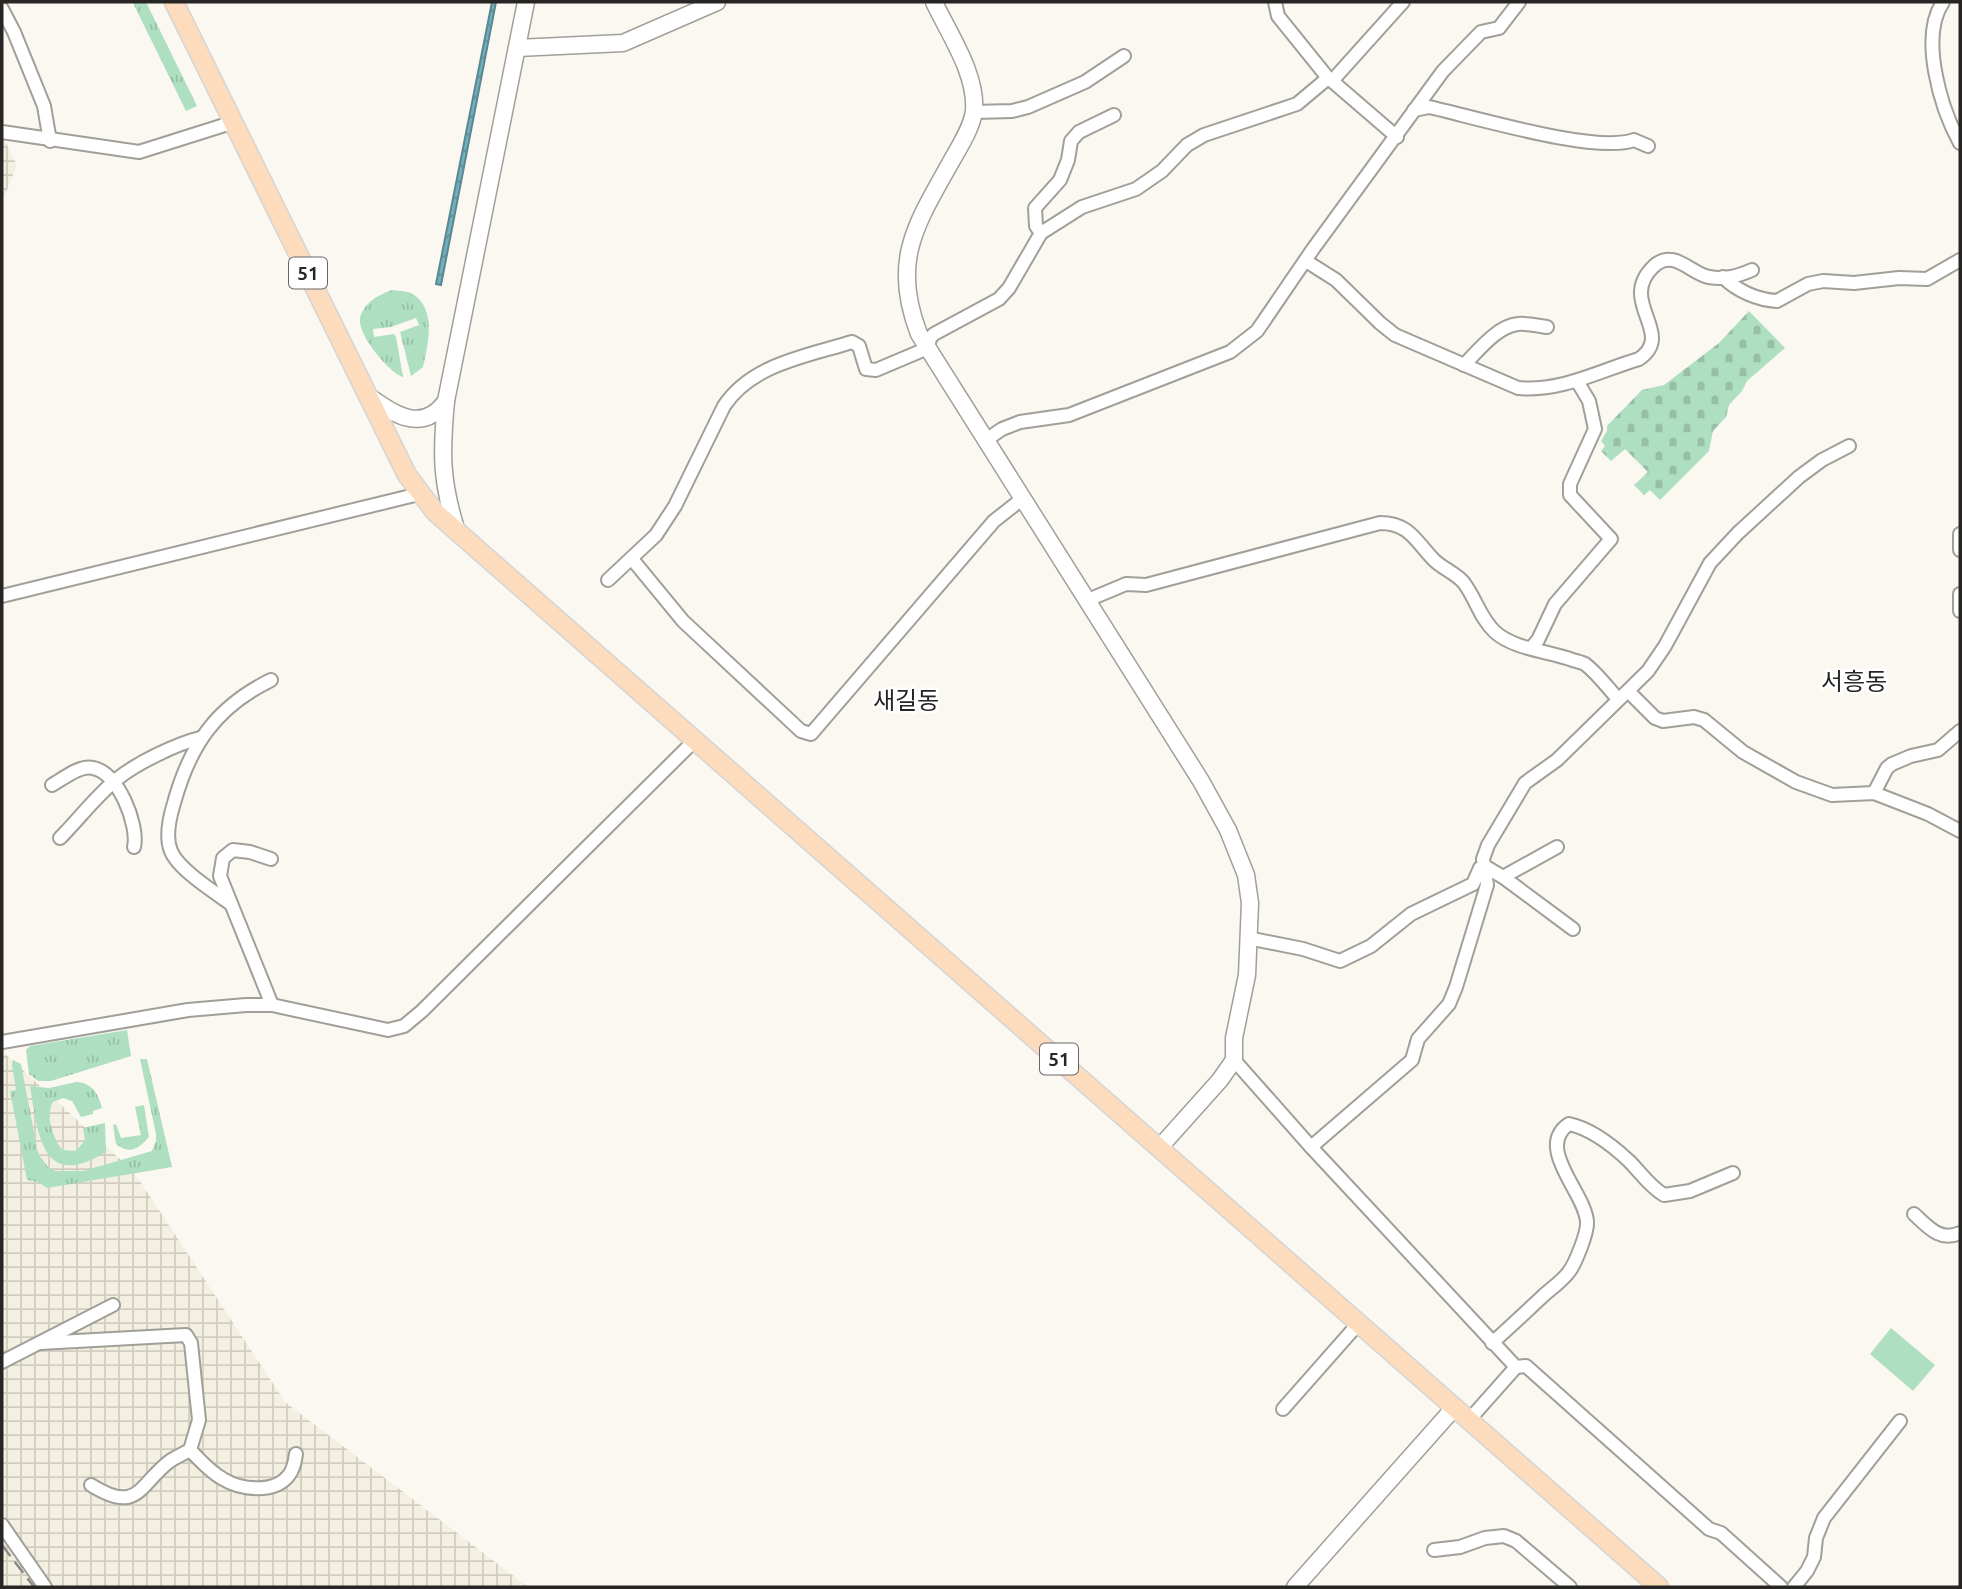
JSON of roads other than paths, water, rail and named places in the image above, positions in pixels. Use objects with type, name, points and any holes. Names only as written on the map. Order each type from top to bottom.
[{"type":"main road","name":"51","points":[[174,2],[368,396],[419,494],[435,512],[1659,1587]]},
{"type":"street","points":[[457,532],[443,482],[446,401],[526,2]]},
{"type":"street","points":[[517,48],[623,43],[717,2]]},
{"type":"street","points":[[934,2],[966,69],[974,112],[962,141],[917,224],[906,266],[915,323],[1022,499],[1201,781],[1228,830],[1246,875],[1250,903],[1247,975],[1234,1038],[1234,1060],[1220,1080],[1160,1147]]},
{"type":"street","points":[[1275,2],[1278,16],[1330,79],[1396,137]]},
{"type":"street","points":[[929,348],[930,338],[934,334],[999,299],[1009,288],[1041,233],[1082,208],[1136,189],[1162,171],[1187,145],[1204,135],[1297,104],[1330,79],[1403,2]]},
{"type":"street","points":[[986,440],[1002,429],[1020,422],[1069,415],[1230,352],[1257,331],[1313,248],[1443,71],[1481,32],[1499,28],[1519,2]]},
{"type":"street","points":[[1942,2],[1935,14],[1933,29],[1935,72],[1960,143]]},
{"type":"street","points":[[2,9],[44,106],[50,141]]},
{"type":"street","points":[[974,112],[1013,111],[1028,107],[1085,82],[1124,56]]},
{"type":"street","points":[[1414,110],[1429,107],[1598,144],[1625,144],[1634,140],[1648,146]]},
{"type":"street","points":[[1041,233],[1036,226],[1035,208],[1060,180],[1068,160],[1071,141],[1079,132],[1114,115]]},
{"type":"street","points":[[2,132],[139,152],[234,122]]},
{"type":"street","points":[[1723,277],[1738,289],[1777,301],[1808,285],[1823,281],[1854,283],[1899,278],[1927,279],[1960,260]]},
{"type":"street","points":[[1306,261],[1336,280],[1395,335],[1518,388],[1534,389],[1577,381],[1647,354],[1654,336],[1642,308],[1642,289],[1646,277],[1660,262],[1684,262],[1707,277],[1735,277],[1752,271]]},
{"type":"street","points":[[1464,365],[1484,344],[1504,329],[1517,324],[1547,327]]},
{"type":"street","points":[[608,580],[656,535],[675,506],[724,405],[733,392],[753,376],[852,342],[859,346],[866,369],[876,370],[929,348]]},
{"type":"street","points":[[1531,648],[1538,640],[1555,604],[1611,539],[1570,495],[1570,484],[1595,429],[1589,401],[1577,381]]},
{"type":"street","points":[[368,396],[394,414],[416,418],[428,417],[438,412],[446,401]]},
{"type":"street","points":[[1311,1147],[1412,1060],[1418,1039],[1431,1021],[1449,1004],[1487,885],[1483,859],[1488,845],[1525,783],[1557,760],[1656,660],[1710,563],[1738,533],[1799,477],[1822,460],[1849,446]]},
{"type":"street","points":[[2,596],[419,494]]},
{"type":"street","points":[[632,559],[683,621],[801,731],[811,734],[994,521],[1022,499]]},
{"type":"street","points":[[1088,600],[1126,584],[1146,585],[1380,523],[1393,523],[1420,542],[1435,562],[1460,578],[1483,620],[1497,634],[1518,646],[1584,664],[1655,718],[1663,721],[1694,717],[1704,720],[1743,752],[1796,782],[1832,795],[1874,793],[1928,814],[1960,831]]},
{"type":"street","points":[[1960,534],[1960,550]]},
{"type":"street","points":[[1960,594],[1960,611]]},
{"type":"street","points":[[231,904],[175,859],[169,842],[171,815],[181,778],[201,738],[250,690],[271,680]]},
{"type":"street","points":[[1874,793],[1887,768],[1892,764],[1911,756],[1938,750],[1960,731]]},
{"type":"street","points":[[60,838],[115,782],[146,761],[201,738]]},
{"type":"street","points":[[2,1042],[188,1010],[272,1005],[388,1030],[404,1026],[422,1012],[695,740]]},
{"type":"street","points":[[52,785],[82,768],[92,767],[103,771],[115,782],[126,803],[135,831],[134,847]]},
{"type":"street","points":[[1503,877],[1557,847]]},
{"type":"street","points":[[271,859],[233,850],[223,858],[220,876],[272,1005]]},
{"type":"street","points":[[1248,938],[1303,949],[1340,961],[1371,946],[1411,914],[1473,884],[1480,868],[1486,867],[1573,929]]},
{"type":"street","points":[[1234,1060],[1311,1147],[1516,1367]]},
{"type":"street","points":[[1492,1343],[1570,1271],[1584,1238],[1588,1223],[1584,1209],[1565,1173],[1556,1144],[1563,1128],[1569,1124],[1584,1127],[1629,1161],[1653,1188],[1664,1195],[1690,1191],[1733,1173]]},
{"type":"street","points":[[1914,1214],[1941,1236],[1960,1233]]},
{"type":"street","points":[[2,1362],[113,1305]]},
{"type":"street","points":[[1283,1409],[1358,1324]]},
{"type":"street","points":[[40,1342],[186,1335],[191,1343],[199,1420],[190,1450],[169,1462],[136,1494],[122,1497],[111,1495],[91,1485]]},
{"type":"street","points":[[1469,1420],[1516,1367],[1527,1366],[1709,1529],[1721,1533],[1781,1587]]},
{"type":"street","points":[[1295,1587],[1454,1408]]},
{"type":"street","points":[[1794,1587],[1807,1572],[1814,1557],[1816,1538],[1824,1518],[1900,1421]]},
{"type":"street","points":[[190,1450],[211,1471],[230,1483],[242,1487],[263,1488],[283,1482],[292,1472],[296,1454]]},
{"type":"street","points":[[2,1525],[45,1587]]},
{"type":"street","points":[[1434,1550],[1460,1548],[1485,1538],[1504,1536],[1516,1541],[1570,1587]]},
{"type":"water","points":[[492,2],[496,2],[441,285],[436,284]]},
{"type":"railway","points":[[2,1545],[34,1587]]},
{"type":"district","name":"서흥동","points":[[1854,682]]},
{"type":"district","name":"새길동","points":[[906,701]]}]
